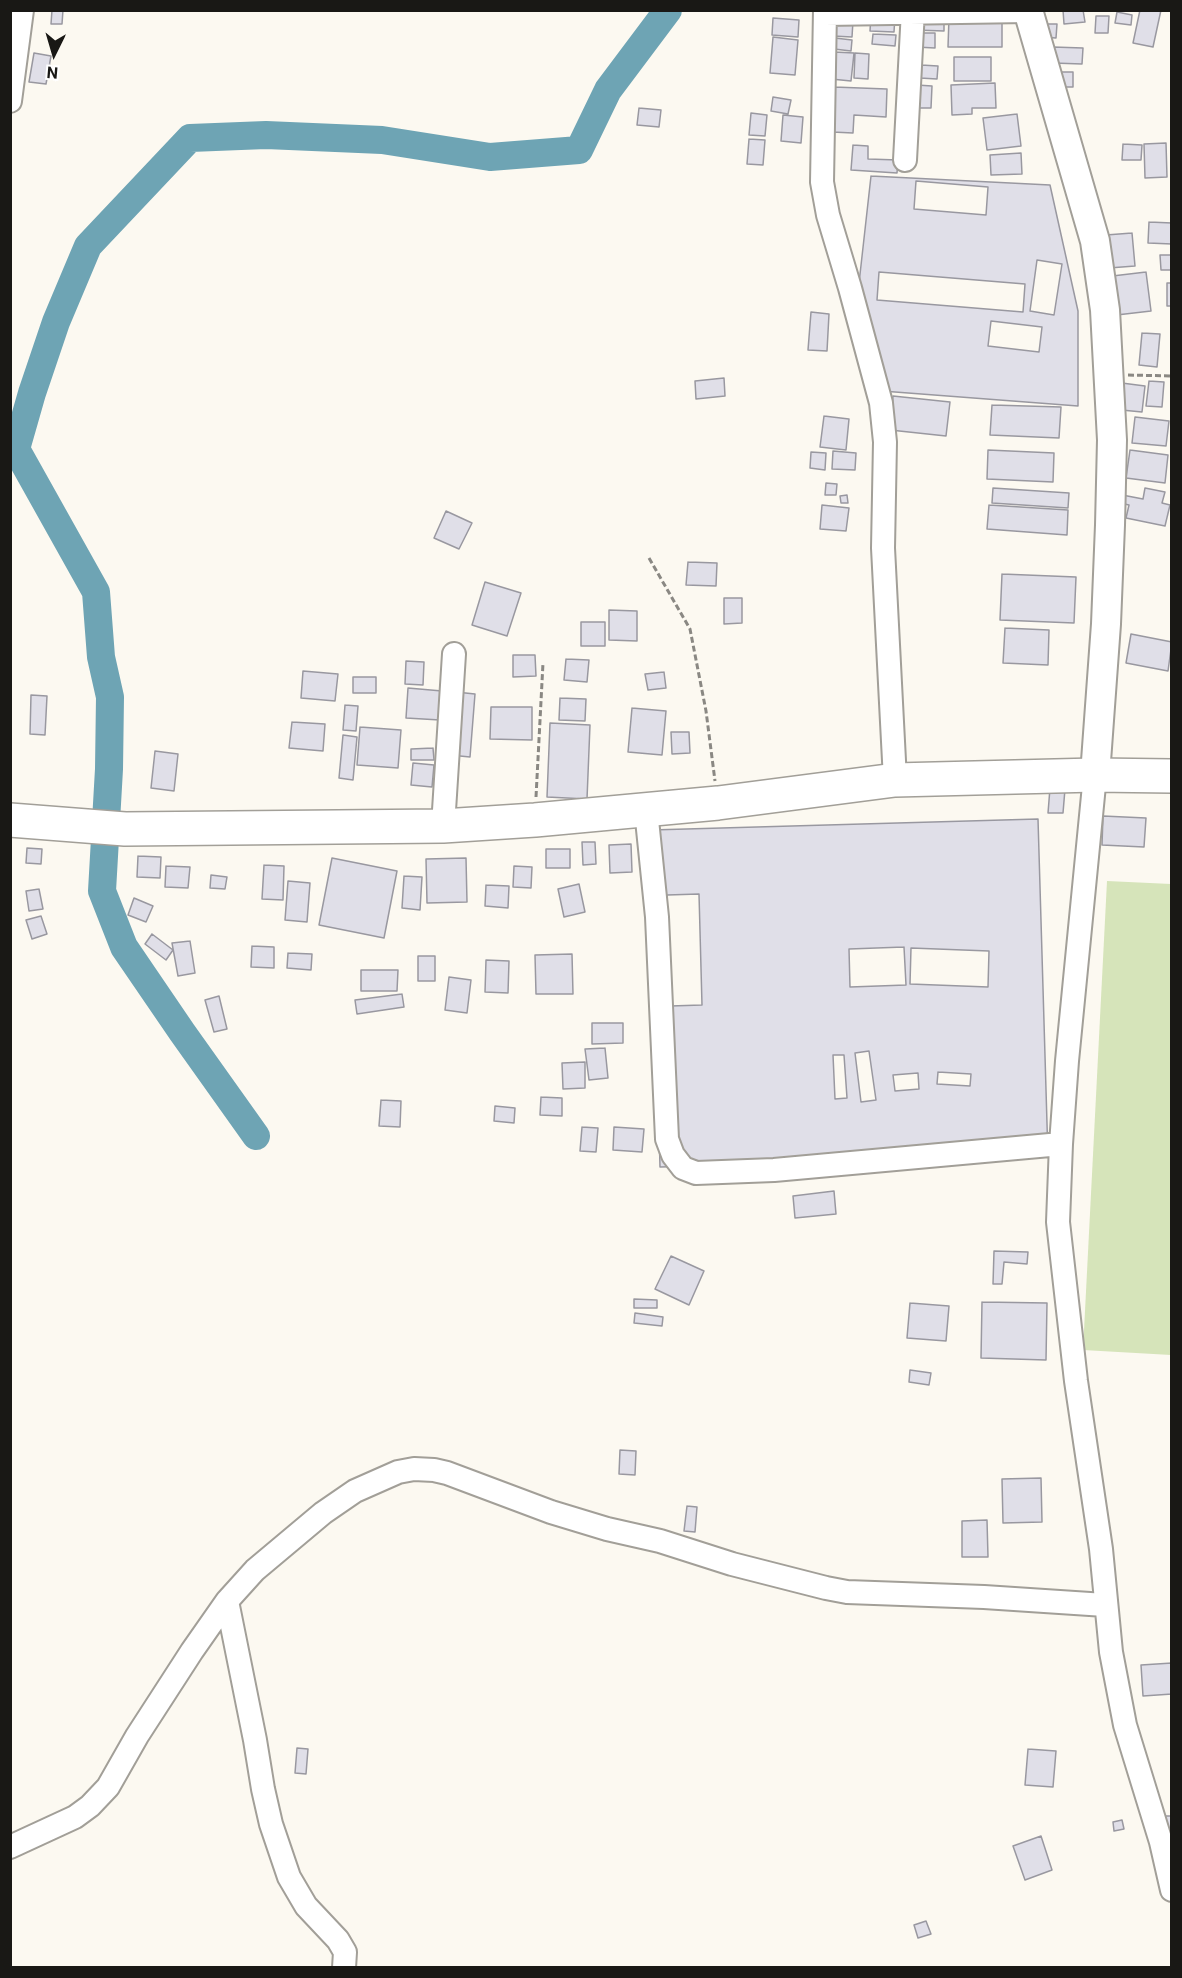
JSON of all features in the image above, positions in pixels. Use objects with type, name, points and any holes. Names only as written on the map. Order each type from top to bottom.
[{"type":"highway","points":[[10,820],[125,829],[443,826],[718,803],[894,780],[1095,775],[1172,776]]},
{"type":"main road","points":[[1028,11],[1095,241],[1105,310],[1112,440],[1106,624],[1095,775]]},
{"type":"street","points":[[10,101],[22,10]]},
{"type":"street","points":[[894,780],[883,548],[885,442],[881,403],[828,215],[823,189],[825,12],[1028,11]]},
{"type":"street","points":[[905,160],[913,12]]},
{"type":"street","points":[[443,826],[454,654]]},
{"type":"street","points":[[1095,775],[1061,1144],[1058,1222],[1076,1381],[1101,1549],[1111,1652],[1125,1725],[1161,1842],[1172,1890]]},
{"type":"street","points":[[646,810],[657,917],[668,1139],[673,1155],[683,1168],[696,1173],[774,1170],[1061,1144]]},
{"type":"street","points":[[10,1847],[75,1817],[90,1806],[108,1787],[149,1717],[192,1652],[227,1601],[255,1570],[323,1513],[355,1491],[398,1472],[414,1469],[447,1473],[551,1512],[607,1529],[660,1541],[732,1564],[847,1592],[984,1597],[1105,1605]]},
{"type":"street","points":[[227,1601],[271,1824],[289,1877],[306,1906],[338,1940],[345,1952],[344,1968]]},
{"type":"path","points":[[1108,375],[1172,376]]},
{"type":"path","points":[[649,558],[690,629],[706,711],[718,803]]},
{"type":"path","points":[[535,820],[543,663]]},
{"type":"green space","points":[[1107,881],[1171,884],[1171,1355],[1083,1350]]},
{"type":"building","points":[[52,10],[63,10],[62,24],[51,24]]},
{"type":"building","points":[[1063,10],[1083,10],[1085,22],[1064,24]]},
{"type":"building","points":[[1140,10],[1161,10],[1153,47],[1133,43]]},
{"type":"building","points":[[1117,12],[1132,15],[1131,25],[1115,23]]},
{"type":"building","points":[[871,14],[895,16],[894,32],[870,31]]},
{"type":"building","points":[[915,16],[944,16],[944,31],[915,30]]},
{"type":"building","points":[[1096,16],[1109,16],[1108,33],[1095,33]]},
{"type":"building","points":[[949,17],[1002,18],[1002,47],[948,47]]},
{"type":"building","points":[[773,18],[799,20],[798,37],[772,35]]},
{"type":"building","points":[[835,20],[853,21],[852,37],[833,36]]},
{"type":"building","points":[[1042,24],[1057,24],[1056,38],[1041,37]]},
{"type":"building","points":[[916,33],[935,33],[935,48],[916,47]]},
{"type":"building","points":[[873,34],[896,35],[895,46],[872,44]]},
{"type":"building","points":[[773,37],[798,40],[795,75],[770,73]]},
{"type":"building","points":[[835,38],[852,40],[851,51],[834,49]]},
{"type":"building","points":[[1053,47],[1083,48],[1082,64],[1053,63]]},
{"type":"building","points":[[834,52],[854,53],[851,81],[831,79]]},
{"type":"building","points":[[34,53],[51,56],[46,84],[29,82]]},
{"type":"building","points":[[855,53],[869,54],[868,79],[854,78]]},
{"type":"building","points":[[954,57],[991,57],[991,81],[954,81]]},
{"type":"building","points":[[921,65],[938,66],[937,79],[920,78]]},
{"type":"building","points":[[1055,72],[1073,72],[1073,87],[1055,87]]},
{"type":"building","points":[[995,83],[996,108],[972,108],[972,114],[952,115],[951,85]]},
{"type":"building","points":[[917,85],[932,86],[931,108],[916,108]]},
{"type":"building","points":[[834,87],[887,89],[886,117],[854,115],[853,133],[832,132]]},
{"type":"building","points":[[773,97],[791,100],[788,114],[771,111]]},
{"type":"building","points":[[639,108],[661,110],[659,127],[637,125]]},
{"type":"building","points":[[751,113],[767,115],[765,136],[749,135]]},
{"type":"building","points":[[1017,114],[1021,146],[987,150],[983,118]]},
{"type":"building","points":[[783,115],[803,117],[801,143],[781,141]]},
{"type":"building","points":[[749,139],[765,140],[763,165],[747,164]]},
{"type":"building","points":[[1166,143],[1167,177],[1145,178],[1144,144]]},
{"type":"building","points":[[1123,144],[1142,145],[1141,160],[1122,160]]},
{"type":"building","points":[[853,145],[868,146],[868,159],[898,160],[897,173],[851,170]]},
{"type":"building","points":[[1021,153],[1022,174],[991,175],[990,155]]},
{"type":"building","points":[[871,176],[1050,185],[1078,311],[1078,406],[882,391],[856,310]]},
{"type":"building","points":[[916,181],[988,187],[986,215],[914,209]]},
{"type":"building","points":[[1149,222],[1172,223],[1172,244],[1148,243]]},
{"type":"building","points":[[1132,233],[1135,266],[1109,268],[1106,235]]},
{"type":"building","points":[[1160,255],[1172,255],[1172,270],[1161,270]]},
{"type":"building","points":[[1037,260],[1062,264],[1054,315],[1030,311]]},
{"type":"building","points":[[879,272],[1025,284],[1023,312],[877,300]]},
{"type":"building","points":[[1146,272],[1151,311],[1108,316],[1104,277]]},
{"type":"building","points":[[1167,283],[1172,283],[1172,306],[1167,306]]},
{"type":"building","points":[[811,312],[829,314],[827,351],[808,350]]},
{"type":"building","points":[[991,321],[1042,327],[1039,352],[988,346]]},
{"type":"building","points":[[1142,333],[1160,334],[1157,367],[1139,365]]},
{"type":"building","points":[[724,378],[725,396],[696,399],[695,381]]},
{"type":"building","points":[[1149,381],[1164,382],[1162,407],[1146,406]]},
{"type":"building","points":[[1114,382],[1145,386],[1142,412],[1111,409]]},
{"type":"building","points":[[893,396],[950,402],[946,436],[890,430]]},
{"type":"building","points":[[992,405],[1061,407],[1059,438],[990,435]]},
{"type":"building","points":[[824,416],[849,419],[846,450],[820,447]]},
{"type":"building","points":[[1135,417],[1169,421],[1166,446],[1132,443]]},
{"type":"building","points":[[988,450],[1054,453],[1053,482],[987,479]]},
{"type":"building","points":[[1130,450],[1168,455],[1165,483],[1126,478]]},
{"type":"building","points":[[833,451],[856,453],[855,470],[832,469]]},
{"type":"building","points":[[811,452],[826,453],[825,470],[810,468]]},
{"type":"building","points":[[826,483],[837,484],[836,495],[825,495]]},
{"type":"building","points":[[993,488],[1069,493],[1068,508],[992,503]]},
{"type":"building","points":[[1145,488],[1165,492],[1162,503],[1170,505],[1165,526],[1126,518],[1129,505],[1115,502],[1117,494],[1143,499]]},
{"type":"building","points":[[847,495],[848,503],[841,503],[840,496]]},
{"type":"building","points":[[822,505],[849,508],[846,531],[820,529]]},
{"type":"building","points":[[989,505],[1068,510],[1067,535],[987,529]]},
{"type":"building","points":[[446,511],[472,523],[459,549],[434,538]]},
{"type":"building","points":[[688,562],[717,563],[716,586],[686,585]]},
{"type":"building","points":[[1002,574],[1076,577],[1074,623],[1000,620]]},
{"type":"building","points":[[485,582],[521,593],[507,636],[472,625]]},
{"type":"building","points":[[724,598],[742,598],[742,623],[724,624]]},
{"type":"building","points":[[609,610],[637,611],[637,641],[609,640]]},
{"type":"building","points":[[581,622],[605,622],[605,646],[581,646]]},
{"type":"building","points":[[1005,628],[1049,630],[1048,665],[1003,663]]},
{"type":"building","points":[[1131,634],[1172,642],[1168,671],[1126,663]]},
{"type":"building","points":[[513,655],[535,655],[536,676],[513,677]]},
{"type":"building","points":[[566,659],[589,660],[587,682],[564,680]]},
{"type":"building","points":[[406,661],[424,662],[423,685],[405,684]]},
{"type":"building","points":[[303,671],[338,674],[335,701],[301,698]]},
{"type":"building","points":[[664,672],[666,688],[648,690],[645,674]]},
{"type":"building","points":[[353,677],[376,677],[376,693],[353,693]]},
{"type":"building","points":[[408,688],[442,691],[440,720],[406,718]]},
{"type":"building","points":[[456,692],[475,694],[470,757],[450,755]]},
{"type":"building","points":[[31,695],[47,696],[45,735],[30,734]]},
{"type":"building","points":[[560,698],[586,699],[585,721],[559,720]]},
{"type":"building","points":[[345,705],[358,706],[356,731],[343,730]]},
{"type":"building","points":[[491,707],[532,707],[532,740],[490,739]]},
{"type":"building","points":[[632,708],[666,711],[662,755],[628,752]]},
{"type":"building","points":[[292,722],[325,724],[323,751],[289,748]]},
{"type":"building","points":[[550,723],[590,725],[587,799],[547,797]]},
{"type":"building","points":[[360,727],[401,730],[398,768],[357,765]]},
{"type":"building","points":[[671,732],[689,732],[690,753],[672,754]]},
{"type":"building","points":[[343,735],[357,737],[353,780],[339,778]]},
{"type":"building","points":[[433,748],[434,760],[411,760],[411,749]]},
{"type":"building","points":[[155,751],[178,754],[174,791],[151,788]]},
{"type":"building","points":[[413,763],[434,765],[432,787],[411,785]]},
{"type":"building","points":[[1050,788],[1065,789],[1063,813],[1048,813]]},
{"type":"building","points":[[1103,816],[1146,818],[1144,847],[1102,845]]},
{"type":"building","points":[[1038,819],[1048,1157],[660,1167],[651,830]]},
{"type":"building","points":[[582,842],[595,842],[596,864],[583,865]]},
{"type":"building","points":[[631,844],[632,872],[610,873],[609,845]]},
{"type":"building","points":[[27,848],[42,849],[41,864],[26,863]]},
{"type":"building","points":[[546,849],[570,849],[570,868],[546,868]]},
{"type":"building","points":[[138,856],[161,857],[160,878],[137,877]]},
{"type":"building","points":[[332,858],[397,871],[384,938],[319,925]]},
{"type":"building","points":[[466,858],[467,902],[427,903],[426,859]]},
{"type":"building","points":[[264,865],[284,866],[283,900],[262,899]]},
{"type":"building","points":[[166,866],[190,867],[188,888],[165,887]]},
{"type":"building","points":[[514,866],[532,867],[531,888],[513,887]]},
{"type":"building","points":[[211,875],[227,877],[225,889],[210,888]]},
{"type":"building","points":[[404,876],[422,877],[420,910],[402,908]]},
{"type":"building","points":[[288,881],[310,883],[307,922],[285,920]]},
{"type":"building","points":[[579,884],[585,912],[564,917],[558,889]]},
{"type":"building","points":[[486,885],[509,886],[508,908],[485,906]]},
{"type":"building","points":[[39,889],[43,909],[29,911],[26,891]]},
{"type":"building","points":[[699,894],[702,1005],[670,1006],[667,895]]},
{"type":"building","points":[[134,898],[153,906],[146,922],[128,915]]},
{"type":"building","points":[[41,916],[47,934],[32,939],[26,920]]},
{"type":"building","points":[[152,934],[173,950],[166,960],[145,944]]},
{"type":"building","points":[[190,941],[195,973],[178,976],[172,943]]},
{"type":"building","points":[[252,946],[274,947],[274,968],[251,967]]},
{"type":"building","points":[[904,947],[906,985],[850,987],[849,949]]},
{"type":"building","points":[[911,948],[989,951],[988,987],[910,984]]},
{"type":"building","points":[[288,953],[312,954],[311,970],[287,968]]},
{"type":"building","points":[[572,954],[573,994],[536,994],[535,955]]},
{"type":"building","points":[[418,956],[435,956],[435,981],[418,981]]},
{"type":"building","points":[[486,960],[509,961],[508,993],[485,992]]},
{"type":"building","points":[[361,970],[398,970],[397,991],[361,991]]},
{"type":"building","points":[[449,977],[471,980],[467,1013],[445,1010]]},
{"type":"building","points":[[402,994],[404,1007],[357,1014],[355,1000]]},
{"type":"building","points":[[219,996],[227,1029],[214,1032],[205,1000]]},
{"type":"building","points":[[592,1023],[623,1023],[623,1043],[592,1044]]},
{"type":"building","points":[[605,1048],[608,1078],[589,1080],[585,1049]]},
{"type":"building","points":[[869,1051],[876,1100],[861,1102],[855,1053]]},
{"type":"building","points":[[833,1055],[844,1055],[847,1098],[835,1099]]},
{"type":"building","points":[[585,1062],[585,1088],[563,1089],[562,1063]]},
{"type":"building","points":[[938,1072],[971,1074],[970,1086],[937,1084]]},
{"type":"building","points":[[918,1073],[919,1089],[895,1091],[893,1075]]},
{"type":"building","points":[[541,1097],[562,1098],[562,1116],[540,1115]]},
{"type":"building","points":[[381,1100],[401,1101],[400,1127],[379,1126]]},
{"type":"building","points":[[495,1106],[515,1108],[514,1123],[494,1121]]},
{"type":"building","points":[[582,1127],[598,1128],[596,1152],[580,1151]]},
{"type":"building","points":[[614,1127],[644,1129],[642,1152],[613,1150]]},
{"type":"building","points":[[834,1191],[836,1214],[795,1218],[793,1196]]},
{"type":"building","points":[[994,1251],[1028,1252],[1027,1264],[1004,1262],[1002,1284],[993,1284]]},
{"type":"building","points":[[671,1256],[704,1271],[689,1305],[655,1289]]},
{"type":"building","points":[[634,1299],[657,1300],[657,1308],[634,1308]]},
{"type":"building","points":[[982,1302],[1047,1303],[1046,1360],[981,1358]]},
{"type":"building","points":[[910,1303],[949,1306],[946,1341],[907,1338]]},
{"type":"building","points":[[635,1313],[663,1317],[662,1326],[634,1323]]},
{"type":"building","points":[[910,1370],[931,1373],[929,1385],[909,1382]]},
{"type":"building","points":[[620,1450],[636,1451],[635,1475],[619,1474]]},
{"type":"building","points":[[1041,1478],[1042,1522],[1003,1523],[1002,1479]]},
{"type":"building","points":[[687,1506],[697,1507],[695,1532],[684,1531]]},
{"type":"building","points":[[987,1520],[988,1557],[962,1557],[962,1521]]},
{"type":"building","points":[[1172,1663],[1172,1694],[1143,1696],[1141,1665]]},
{"type":"building","points":[[297,1748],[308,1749],[306,1774],[295,1773]]},
{"type":"building","points":[[1028,1749],[1056,1751],[1053,1787],[1025,1785]]},
{"type":"building","points":[[1165,1816],[1172,1816],[1172,1831],[1167,1832]]},
{"type":"building","points":[[1122,1820],[1124,1829],[1114,1831],[1113,1822]]},
{"type":"building","points":[[1041,1836],[1052,1870],[1025,1880],[1013,1846]]},
{"type":"building","points":[[926,1921],[931,1934],[918,1938],[914,1925]]},
{"type":"waterway","points":[[256,1136],[124,947],[102,891],[109,769],[110,697],[101,657],[96,592],[16,449],[56,322],[88,246],[190,138],[266,135],[382,140],[490,157],[579,150],[608,90],[668,10]]}]
